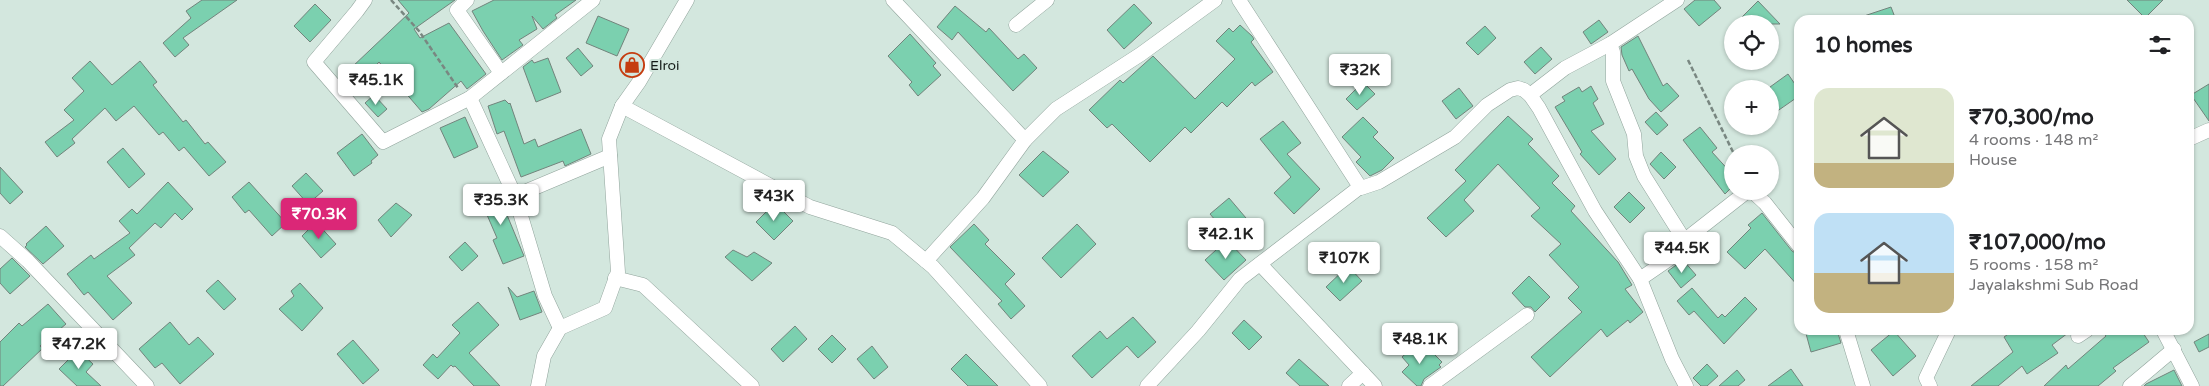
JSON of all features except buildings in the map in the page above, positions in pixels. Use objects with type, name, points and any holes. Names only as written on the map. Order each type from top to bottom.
[{"type":"street","points":[[365,0],[314,62],[383,142],[468,99],[593,0]]},
{"type":"street","points":[[467,0],[457,10],[501,73]]},
{"type":"street","points":[[538,386],[544,356],[560,328],[605,308],[618,272],[609,139],[622,106],[639,82],[687,0]]},
{"type":"street","points":[[893,0],[1025,140]]},
{"type":"street","points":[[1016,25],[1047,0]]},
{"type":"street","points":[[926,262],[983,198],[1025,140],[1056,109],[1141,54],[1215,0]]},
{"type":"street","points":[[1239,0],[1360,187]]},
{"type":"street","points":[[1530,95],[1565,68],[1610,44],[1677,0]]},
{"type":"street","points":[[1610,44],[1613,52],[1613,81],[1634,134],[1636,156],[1644,176],[1688,246],[1640,279]]},
{"type":"street","points":[[1147,386],[1198,331],[1240,279],[1360,187],[1379,182],[1455,137],[1487,105],[1510,90],[1518,88],[1530,95],[1595,211],[1640,279],[1672,359],[1686,386]]},
{"type":"street","points":[[468,99],[516,196],[545,296],[560,328]]},
{"type":"street","points":[[622,106],[810,207],[892,233],[926,262],[1040,386]]},
{"type":"street","points":[[2194,137],[2209,130]]},
{"type":"street","points":[[516,196],[610,156]]},
{"type":"street","points":[[1685,240],[1745,192],[1753,192],[1765,203],[1794,240]]},
{"type":"street","points":[[0,236],[28,261],[147,386]]},
{"type":"street","points":[[1260,264],[1375,386]]},
{"type":"street","points":[[615,278],[644,285],[752,386]]},
{"type":"street","points":[[1430,386],[1527,315]]},
{"type":"street","points":[[1848,335],[1863,386]]},
{"type":"street","points":[[1930,386],[1926,378],[1946,335]]},
{"type":"street","points":[[2166,335],[2192,386]]},
{"type":"street","points":[[2130,386],[2174,350]]},
{"type":"street","points":[[1349,386],[1363,373]]},
{"type":"path","points":[[391,0],[418,31],[468,99]]},
{"type":"path","points":[[1688,60],[1730,145]]},
{"type":"place","name":"Elroi","points":[[632,65]]}]
